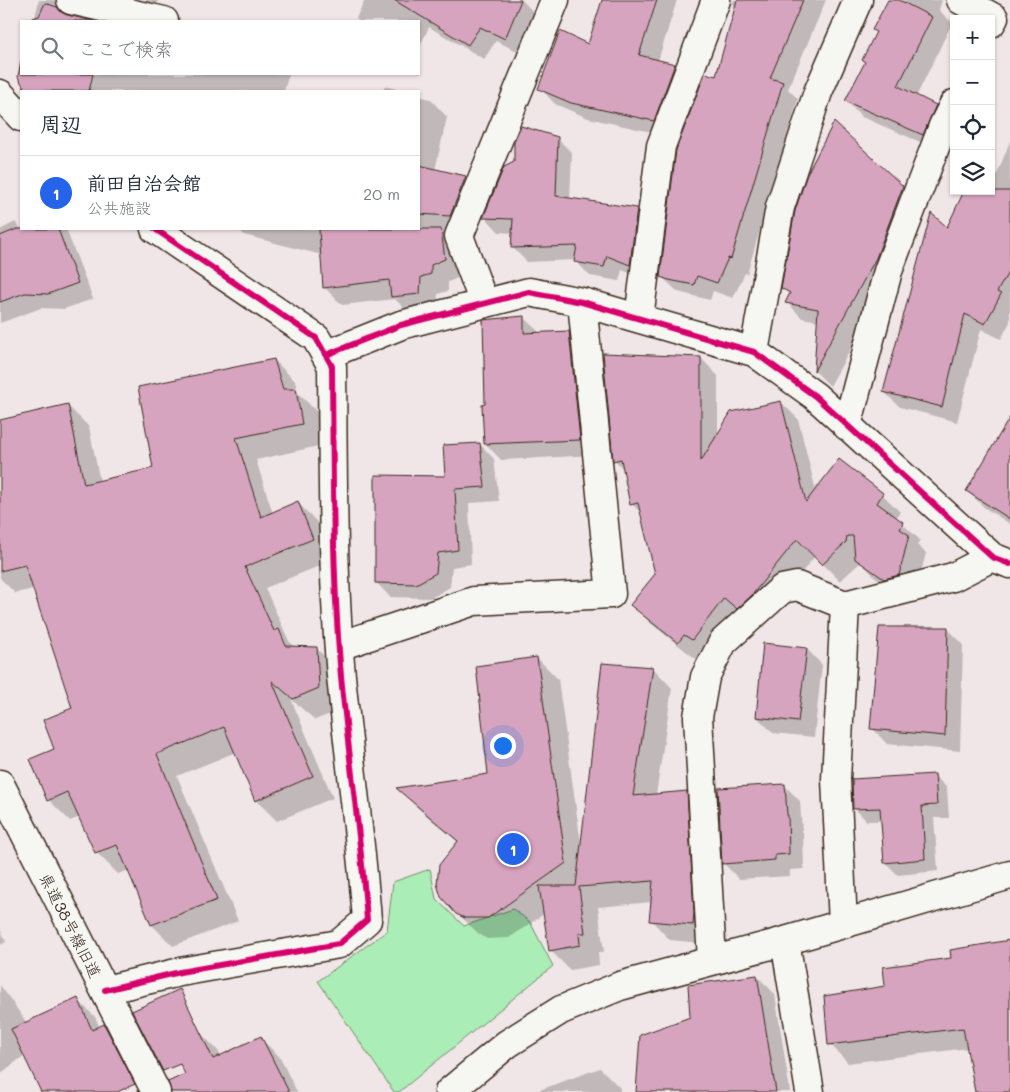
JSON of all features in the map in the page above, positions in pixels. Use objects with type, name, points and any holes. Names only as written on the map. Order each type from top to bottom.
[{"type":"street","points":[[71,0],[160,20]]},
{"type":"street","points":[[484,303],[459,236],[555,0]]},
{"type":"street","points":[[639,318],[661,146],[716,0]]},
{"type":"street","points":[[754,352],[780,207],[818,92],[858,0]]},
{"type":"street","points":[[961,0],[988,15]]},
{"type":"street","points":[[0,94],[20,116]]},
{"type":"street","points":[[847,426],[888,271],[943,126],[954,105]]},
{"type":"street","points":[[105,990],[180,972],[338,944],[368,920],[339,646],[336,591],[332,366],[316,338],[156,230]]},
{"type":"street","points":[[326,355],[401,325],[529,292],[582,302],[754,352],[815,396],[1001,561]]},
{"type":"street","points":[[339,646],[474,601],[611,594],[582,302]]},
{"type":"street","points":[[712,960],[698,717],[704,677],[723,642],[782,589],[797,586],[845,605],[1001,561]]},
{"type":"street","points":[[842,924],[836,779],[845,605]]},
{"type":"street","name":"県道38号線旧道","points":[[0,784],[156,1092]]},
{"type":"street","points":[[449,1092],[507,1044],[561,1010],[620,986],[785,941],[1010,875]]},
{"type":"street","points":[[785,941],[810,1092]]},
{"type":"green space","points":[[430,869],[436,899],[464,926],[513,909],[530,922],[553,966],[399,1092],[394,1092],[318,981],[387,931],[393,882]]},
{"type":"building","points":[[394,0],[521,0],[505,39],[480,27],[468,45]]},
{"type":"building","points":[[602,0],[657,0],[639,55],[675,64],[654,121],[571,103],[538,89],[560,31],[588,44]]},
{"type":"building","points":[[737,0],[803,0],[770,78],[783,82],[731,259],[728,258],[717,283],[697,276],[694,285],[660,277],[676,150],[705,73],[716,76]]},
{"type":"building","points":[[888,0],[899,0],[932,17],[898,86],[936,105],[923,135],[845,101],[865,62],[862,60],[876,32],[872,30]]},
{"type":"building","points":[[45,3],[57,7],[67,15],[90,20],[32,20],[39,16]]},
{"type":"building","points":[[20,66],[20,75],[93,75],[89,90],[25,90],[18,77]]},
{"type":"building","points":[[834,122],[903,186],[876,258],[814,371],[818,309],[785,303],[790,293],[781,288],[795,211],[807,174]]},
{"type":"building","points":[[521,126],[558,137],[556,196],[637,208],[630,265],[607,256],[604,267],[574,262],[577,246],[511,248],[513,219],[483,218],[504,167],[514,162],[514,141]]},
{"type":"building","points":[[420,165],[466,176],[450,216],[420,214]]},
{"type":"building","points":[[995,191],[1010,191],[1010,269],[997,292],[1001,294],[985,324],[965,314],[942,407],[883,392],[931,213],[947,227],[962,195],[995,195]]},
{"type":"building","points":[[17,229],[58,230],[78,283],[48,294],[25,293],[0,302],[0,236]]},
{"type":"building","points":[[441,229],[445,259],[431,265],[431,274],[421,277],[420,294],[391,297],[389,280],[323,288],[319,230]]},
{"type":"building","points":[[524,316],[524,333],[569,331],[580,440],[484,444],[482,405],[485,404],[483,320]]},
{"type":"building","points":[[603,353],[701,357],[701,461],[731,412],[781,401],[806,502],[839,459],[883,493],[877,503],[903,522],[900,529],[909,535],[899,575],[884,579],[855,559],[853,536],[847,536],[846,542],[822,565],[797,539],[752,595],[737,609],[724,598],[692,640],[684,635],[678,643],[630,605],[655,574],[638,503],[630,505],[621,459],[613,461]]},
{"type":"building","points":[[274,359],[283,389],[296,389],[302,424],[236,438],[261,517],[298,501],[313,539],[245,567],[274,631],[279,629],[286,646],[317,647],[319,688],[293,699],[272,681],[313,776],[255,801],[224,727],[157,754],[217,900],[151,925],[117,845],[95,853],[67,792],[47,801],[30,759],[54,749],[43,720],[72,708],[25,565],[0,571],[0,420],[68,404],[84,484],[153,468],[138,387]]},
{"type":"building","points":[[1010,417],[1010,519],[966,491]]},
{"type":"building","points":[[480,443],[485,487],[455,489],[458,550],[438,553],[436,573],[416,584],[375,583],[375,475],[445,476],[443,445]]},
{"type":"building","points":[[879,627],[948,627],[945,736],[870,729]]},
{"type":"building","points":[[763,643],[807,648],[798,722],[756,717]]},
{"type":"building","points":[[537,657],[566,863],[488,918],[465,918],[456,914],[441,897],[437,884],[439,865],[458,841],[396,788],[488,774],[476,666]]},
{"type":"building","points":[[602,663],[653,667],[633,796],[687,791],[694,912],[693,925],[649,921],[653,881],[579,887],[585,933],[579,933],[580,945],[549,951],[539,886],[576,886]]},
{"type":"building","points":[[935,774],[937,805],[922,806],[925,859],[884,863],[880,808],[853,809],[852,779]]},
{"type":"building","points":[[785,784],[789,854],[775,855],[775,860],[722,864],[718,788]]},
{"type":"building","points":[[1010,940],[1010,1092],[975,1092],[963,1028],[828,1045],[824,996],[885,986],[883,967],[951,958],[950,950]]},
{"type":"building","points":[[757,975],[776,1092],[636,1092],[640,1035],[690,1017],[688,985]]},
{"type":"building","points":[[180,989],[213,1059],[261,1036],[289,1092],[171,1092],[168,1082],[185,1074],[180,1064],[163,1071],[132,1011]]},
{"type":"building","points":[[78,998],[92,1030],[104,1024],[135,1084],[117,1092],[41,1092],[11,1029]]},
{"type":"cycle path","points":[[105,990],[180,972],[339,944],[367,920],[338,638],[332,366],[316,338],[156,230]]},
{"type":"cycle path","points":[[326,355],[401,325],[529,292],[582,302],[754,352],[815,396],[992,557],[1010,564]]},
{"type":"place","name":"前田自治会館","points":[[513,849]]}]
